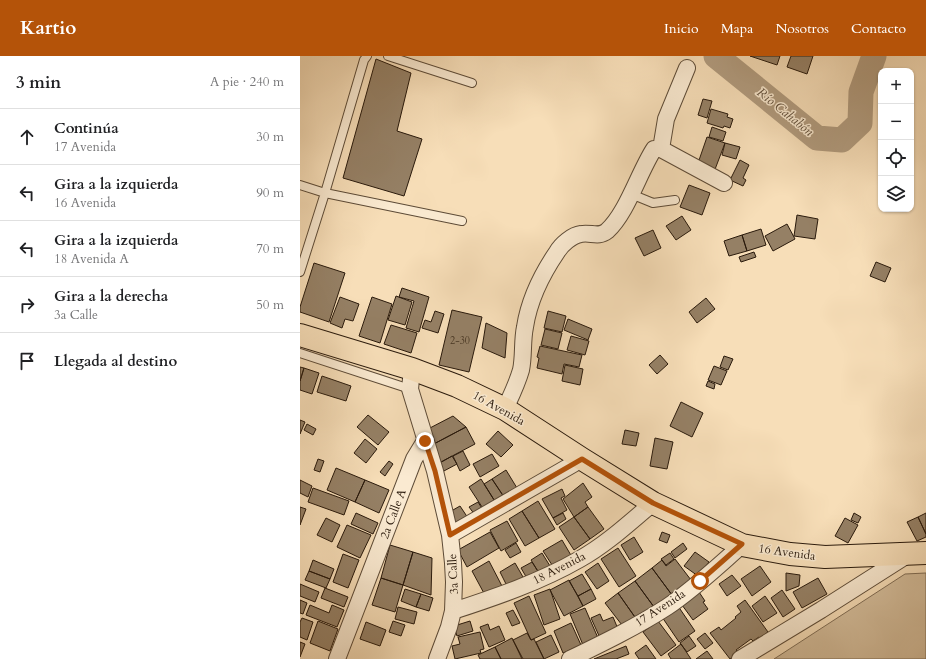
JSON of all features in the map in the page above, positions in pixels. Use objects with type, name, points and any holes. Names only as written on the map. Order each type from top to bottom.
[{"type":"main road","name":"16 Avenida","points":[[300,335],[411,379],[457,386],[505,409],[653,503],[742,544],[790,554],[825,557],[917,554]]},
{"type":"street","points":[[661,149],[666,119],[687,68]]},
{"type":"street","points":[[505,409],[521,368],[524,329],[528,311],[547,269],[558,250],[576,235],[600,235],[608,230],[631,194],[654,149],[661,149],[724,183]]},
{"type":"street","points":[[411,379],[425,441]]},
{"type":"street","name":"3a Calle","points":[[425,441],[435,471],[450,535],[454,582],[453,611],[449,628],[437,659]]},
{"type":"street","name":"2a Calle A","points":[[337,659],[414,459],[425,441]]},
{"type":"street","points":[[450,535],[582,459]]},
{"type":"street","name":"18 Avenida","points":[[453,611],[528,585],[557,572],[581,558],[618,532],[653,503]]},
{"type":"street","name":"17 Avenida","points":[[570,659],[614,637],[668,606],[742,544]]},
{"type":"street","name":"16 Avenida","points":[[740,659],[917,554]]},
{"type":"lane","points":[[300,272],[326,193],[364,60],[367,56]]},
{"type":"lane","points":[[388,56],[472,83]]},
{"type":"lane","points":[[300,184],[326,193],[462,221]]},
{"type":"lane","points":[[631,194],[653,202],[676,200]]},
{"type":"lane","name":"16 Avenida","points":[[300,354],[411,379]]},
{"type":"shaded area","points":[[926,573],[926,659],[774,659],[905,574]]},
{"type":"building","points":[[750,56],[780,56],[777,65]]},
{"type":"building","points":[[791,56],[813,56],[807,74],[787,67]]},
{"type":"building","points":[[376,59],[411,73],[397,131],[422,139],[404,196],[343,178]]},
{"type":"building","points":[[703,99],[712,101],[707,118],[698,115]]},
{"type":"building","points":[[711,109],[728,114],[727,117],[733,119],[730,128],[724,126],[723,128],[707,123]]},
{"type":"building","points":[[712,127],[726,132],[723,141],[709,137]]},
{"type":"building","points":[[707,137],[725,143],[714,172],[697,166]]},
{"type":"building","points":[[725,143],[740,147],[736,159],[722,155]]},
{"type":"building","points":[[740,160],[749,165],[743,178],[746,180],[743,186],[730,180]]},
{"type":"building","points":[[689,185],[710,193],[702,215],[680,207]]},
{"type":"building","points":[[797,215],[818,219],[815,239],[794,236]]},
{"type":"building","points":[[682,216],[691,230],[676,240],[666,226]]},
{"type":"building","points":[[787,224],[795,239],[773,251],[765,236]]},
{"type":"building","points":[[761,229],[766,245],[747,251],[742,235]]},
{"type":"building","points":[[653,230],[661,248],[644,256],[635,238]]},
{"type":"building","points":[[742,235],[747,251],[729,256],[724,241]]},
{"type":"building","points":[[754,252],[756,257],[741,262],[739,257]]},
{"type":"building","points":[[876,262],[891,268],[885,282],[870,276]]},
{"type":"building","points":[[314,263],[345,273],[329,322],[300,312],[300,307]]},
{"type":"building","points":[[402,288],[429,297],[419,332],[406,328],[414,301],[399,297]]},
{"type":"building","points":[[396,296],[412,302],[405,325],[388,320]]},
{"type":"building","points":[[340,297],[359,304],[353,321],[345,319],[342,328],[330,323]]},
{"type":"building","points":[[372,297],[392,304],[380,343],[359,336]]},
{"type":"building","points":[[706,298],[715,309],[697,323],[689,312]]},
{"type":"building","points":[[452,310],[482,317],[469,372],[439,365]]},
{"type":"building","points":[[435,311],[444,314],[438,333],[422,328],[425,320],[431,322]]},
{"type":"building","points":[[548,311],[566,316],[562,332],[544,328]]},
{"type":"building","points":[[568,319],[592,329],[588,340],[564,330]]},
{"type":"building","points":[[486,323],[507,333],[505,358],[482,348]]},
{"type":"building","points":[[391,325],[417,333],[411,353],[384,344]]},
{"type":"building","points":[[545,329],[562,333],[558,349],[541,345]]},
{"type":"building","points":[[571,336],[589,341],[585,355],[567,350]]},
{"type":"building","points":[[540,346],[582,355],[579,367],[564,364],[562,374],[537,368],[539,358],[537,357]]},
{"type":"building","points":[[660,355],[668,364],[657,374],[649,365]]},
{"type":"building","points":[[724,356],[733,359],[728,370],[720,367]]},
{"type":"building","points":[[565,365],[583,369],[580,385],[562,381]]},
{"type":"building","points":[[714,366],[727,371],[721,385],[708,380]]},
{"type":"building","points":[[300,367],[304,368],[300,381]]},
{"type":"building","points":[[304,368],[319,373],[312,394],[300,390],[300,381]]},
{"type":"building","points":[[322,376],[351,386],[346,401],[317,392]]},
{"type":"building","points":[[708,381],[715,384],[714,389],[706,386]]},
{"type":"building","points":[[681,402],[703,413],[692,437],[670,426]]},
{"type":"building","points":[[368,415],[389,432],[378,445],[357,427]]},
{"type":"building","points":[[453,416],[466,427],[430,446],[428,429]]},
{"type":"building","points":[[300,420],[305,422],[300,434]]},
{"type":"building","points":[[307,424],[316,429],[313,435],[304,430]]},
{"type":"building","points":[[466,427],[475,444],[439,463],[430,446]]},
{"type":"building","points":[[625,430],[639,433],[636,446],[622,444]]},
{"type":"building","points":[[498,431],[513,445],[501,457],[486,444]]},
{"type":"building","points":[[655,438],[673,442],[667,469],[650,466]]},
{"type":"building","points":[[365,439],[377,449],[366,463],[354,453]]},
{"type":"building","points":[[463,451],[470,465],[460,471],[453,456]]},
{"type":"building","points":[[492,454],[499,466],[480,477],[473,464]]},
{"type":"building","points":[[452,456],[457,464],[442,472],[438,464]]},
{"type":"building","points":[[318,459],[324,461],[320,472],[314,470]]},
{"type":"building","points":[[389,461],[393,464],[385,476],[380,472]]},
{"type":"building","points":[[336,468],[365,480],[355,502],[327,490]]},
{"type":"building","points":[[506,470],[517,488],[504,497],[492,479]]},
{"type":"building","points":[[481,479],[496,503],[484,510],[469,487]]},
{"type":"building","points":[[492,479],[504,497],[496,503],[484,484]]},
{"type":"building","points":[[300,480],[312,486],[308,497],[300,493]]},
{"type":"building","points":[[365,480],[389,490],[379,513],[355,502]]},
{"type":"building","points":[[583,483],[592,497],[585,502],[588,507],[574,517],[563,499]]},
{"type":"building","points":[[313,488],[349,501],[344,515],[308,502]]},
{"type":"building","points":[[562,489],[565,496],[561,498],[567,510],[553,518],[542,499]]},
{"type":"building","points":[[538,501],[555,529],[539,538],[522,511]]},
{"type":"building","points":[[478,502],[483,510],[475,515],[469,507]]},
{"type":"building","points":[[460,506],[468,518],[454,527],[446,514]]},
{"type":"building","points":[[300,507],[306,509],[300,525]]},
{"type":"building","points":[[588,507],[604,529],[590,539],[574,517]]},
{"type":"building","points":[[522,511],[539,538],[525,546],[509,519]]},
{"type":"building","points":[[356,513],[378,523],[373,534],[351,524]]},
{"type":"building","points":[[563,513],[566,519],[557,525],[553,518]]},
{"type":"building","points":[[854,513],[861,517],[858,523],[851,520]]},
{"type":"building","points":[[926,513],[926,534],[918,517]]},
{"type":"building","points":[[574,517],[590,539],[574,550],[559,527]]},
{"type":"building","points":[[918,517],[926,537],[917,541],[907,522]]},
{"type":"building","points":[[326,518],[340,525],[332,542],[317,535]]},
{"type":"building","points":[[845,518],[858,525],[848,543],[835,536]]},
{"type":"building","points":[[507,521],[518,541],[501,551],[490,530]]},
{"type":"building","points":[[347,525],[371,535],[360,558],[337,547]]},
{"type":"building","points":[[490,532],[499,548],[467,567],[458,550]]},
{"type":"building","points":[[662,532],[670,535],[667,543],[659,540]]},
{"type":"building","points":[[634,537],[643,552],[630,560],[621,545]]},
{"type":"building","points":[[562,540],[572,557],[554,568],[543,551]]},
{"type":"building","points":[[516,543],[521,552],[510,558],[505,550]]},
{"type":"building","points":[[683,543],[687,549],[675,558],[671,552]]},
{"type":"building","points":[[390,545],[413,552],[403,585],[381,578]]},
{"type":"building","points":[[618,548],[636,576],[619,587],[601,559]]},
{"type":"building","points":[[413,552],[432,558],[431,595],[403,585]]},
{"type":"building","points":[[695,552],[709,562],[698,576],[684,566]]},
{"type":"building","points":[[542,553],[550,566],[539,573],[531,560]]},
{"type":"building","points":[[670,553],[674,559],[666,565],[661,559]]},
{"type":"building","points":[[343,554],[359,560],[348,588],[333,582]]},
{"type":"building","points":[[675,559],[691,580],[672,595],[652,568],[662,560],[666,566]]},
{"type":"building","points":[[313,560],[334,569],[330,579],[309,571]]},
{"type":"building","points":[[489,561],[503,588],[486,597],[472,571]]},
{"type":"building","points":[[532,562],[539,573],[528,580],[521,568]]},
{"type":"building","points":[[515,563],[523,577],[507,586],[500,572]]},
{"type":"building","points":[[598,563],[609,581],[597,589],[585,572]]},
{"type":"building","points":[[760,566],[771,582],[752,596],[741,579]]},
{"type":"building","points":[[652,568],[672,595],[654,607],[635,581]]},
{"type":"building","points":[[309,571],[330,579],[326,588],[305,580]]},
{"type":"building","points":[[786,573],[800,575],[799,586],[786,591]]},
{"type":"building","points":[[582,574],[591,589],[578,596],[569,581]]},
{"type":"building","points":[[732,575],[741,586],[727,596],[719,584]]},
{"type":"building","points":[[381,578],[403,585],[395,612],[372,605]]},
{"type":"building","points":[[818,578],[827,594],[802,608],[793,592]]},
{"type":"building","points":[[569,580],[583,606],[564,616],[550,590]]},
{"type":"building","points":[[635,581],[654,607],[637,620],[618,593]]},
{"type":"building","points":[[300,584],[319,592],[315,602],[300,596]]},
{"type":"building","points":[[325,588],[348,597],[344,607],[321,598]]},
{"type":"building","points":[[405,589],[421,594],[416,607],[401,601]]},
{"type":"building","points":[[550,589],[560,619],[544,625],[534,595]]},
{"type":"building","points":[[591,589],[596,599],[583,606],[578,596]]},
{"type":"building","points":[[782,590],[795,609],[783,617],[771,598]]},
{"type":"building","points":[[699,592],[708,609],[693,620],[682,605]]},
{"type":"building","points":[[618,593],[637,620],[625,629],[605,603]]},
{"type":"building","points":[[421,594],[433,598],[429,611],[416,607]]},
{"type":"building","points":[[529,596],[546,633],[531,640],[514,603]]},
{"type":"building","points":[[765,596],[777,613],[763,622],[752,606]]},
{"type":"building","points":[[300,600],[307,603],[303,614],[300,613]]},
{"type":"building","points":[[745,600],[768,632],[753,641],[751,639],[736,650],[739,653],[730,659],[710,633],[719,627],[721,630],[736,618],[735,617],[741,612],[737,606]]},
{"type":"building","points":[[310,605],[329,613],[332,605],[344,610],[337,627],[306,615]]},
{"type":"building","points":[[678,606],[695,631],[679,642],[662,617]]},
{"type":"building","points":[[398,607],[417,612],[414,624],[395,619]]},
{"type":"building","points":[[585,608],[598,638],[583,645],[570,614]]},
{"type":"building","points":[[513,610],[520,623],[512,626],[506,613]]},
{"type":"building","points":[[600,614],[603,621],[613,617],[618,629],[600,638],[591,618]]},
{"type":"building","points":[[302,618],[313,622],[307,640],[300,637],[300,622]]},
{"type":"building","points":[[318,621],[338,629],[330,651],[310,643]]},
{"type":"building","points":[[393,621],[405,625],[401,636],[389,632]]},
{"type":"building","points":[[470,621],[473,631],[457,636],[454,626]]},
{"type":"building","points":[[658,621],[676,645],[661,656],[643,632]]},
{"type":"building","points":[[366,622],[386,630],[380,646],[360,639]]},
{"type":"building","points":[[571,623],[581,645],[563,653],[554,631]]},
{"type":"building","points":[[488,624],[490,630],[499,626],[505,640],[489,647],[480,627]]},
{"type":"building","points":[[480,632],[484,649],[480,650],[481,653],[455,659],[452,646],[460,644],[458,637]]},
{"type":"building","points":[[527,633],[531,640],[534,639],[544,659],[523,659],[513,640]]},
{"type":"building","points":[[705,633],[713,643],[705,649],[697,639]]},
{"type":"building","points":[[551,635],[559,652],[544,659],[536,642]]},
{"type":"building","points":[[689,636],[696,646],[687,652],[680,643]]},
{"type":"building","points":[[512,638],[522,659],[501,659],[495,647]]},
{"type":"building","points":[[300,642],[305,644],[300,657]]},
{"type":"building","points":[[681,644],[691,659],[671,659],[668,654]]},
{"type":"building","points":[[646,645],[656,659],[639,659],[635,653]]},
{"type":"building","points":[[626,646],[629,654],[616,659],[594,659]]},
{"type":"building","points":[[495,647],[501,659],[480,659],[478,655]]},
{"type":"building","points":[[707,651],[713,659],[696,659]]},
{"type":"waterway","name":"Río Cahabón","points":[[716,56],[817,138],[842,140],[860,123],[861,92],[874,56]]},
{"type":"route","points":[[425,441],[435,471],[450,535],[582,459],[653,503],[742,544],[700,581]]}]
